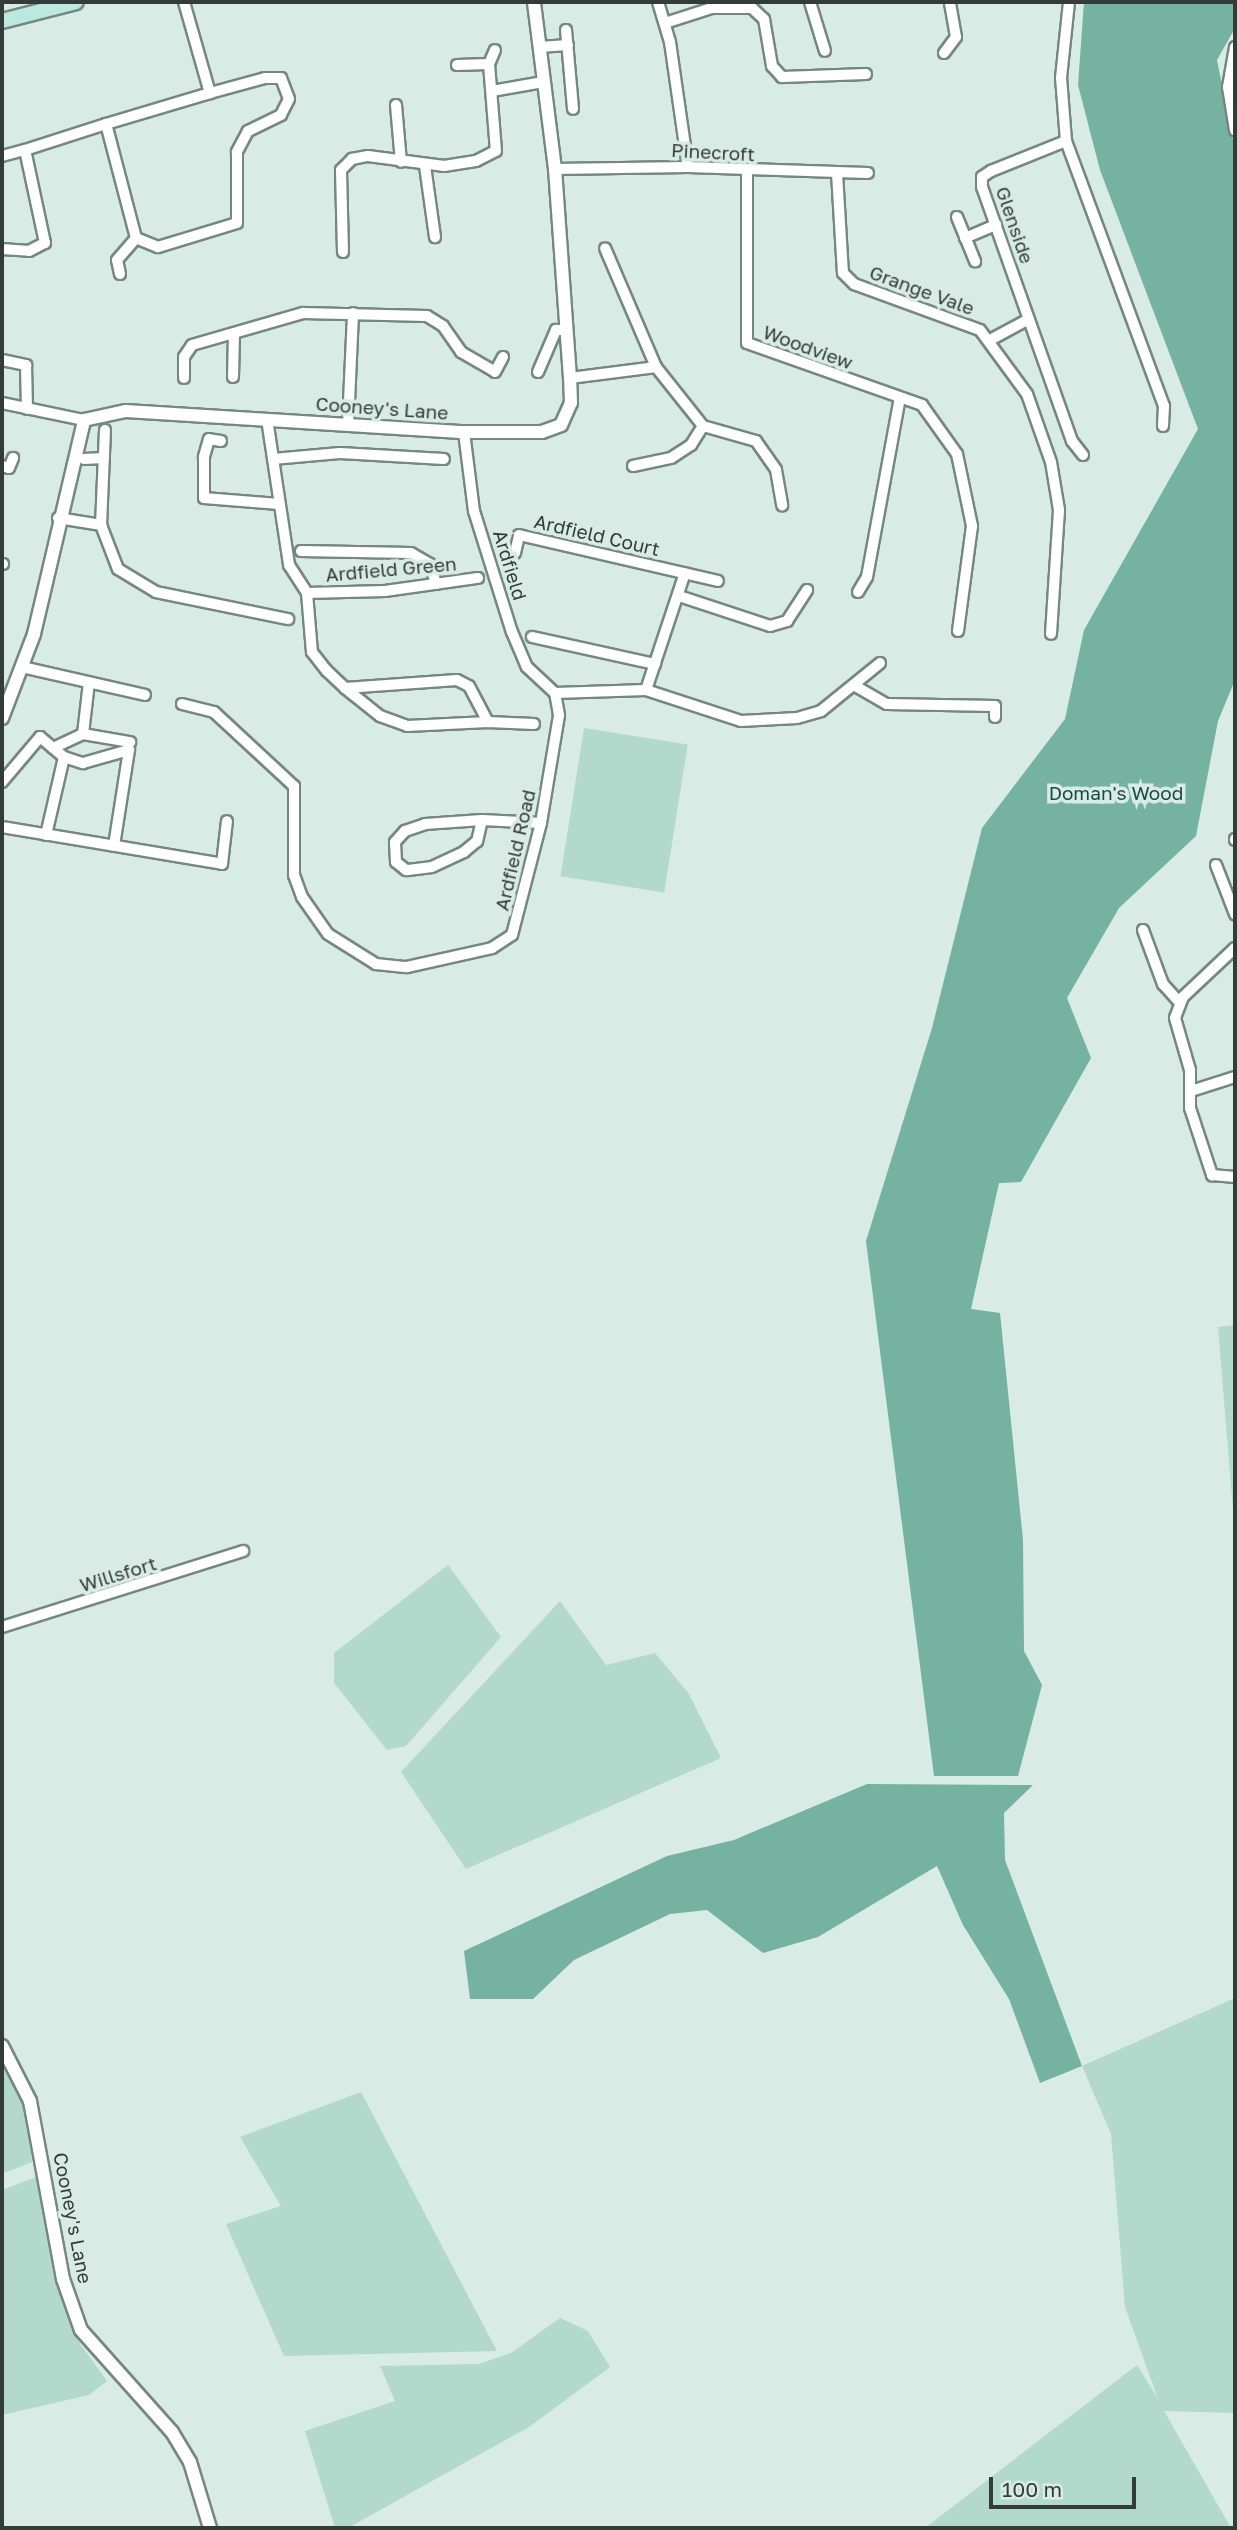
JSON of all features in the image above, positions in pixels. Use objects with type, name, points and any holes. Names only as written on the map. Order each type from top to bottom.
[{"type":"main road","points":[[2,21],[76,2]]},
{"type":"street","points":[[184,2],[210,93]]},
{"type":"street","name":"Cooney's Lane","points":[[84,420],[126,411],[464,432],[542,432],[561,425],[571,403],[567,330],[555,169],[534,2]]},
{"type":"street","points":[[658,2],[665,23],[688,167]]},
{"type":"street","points":[[810,2],[825,51]]},
{"type":"street","points":[[944,53],[956,37],[950,2]]},
{"type":"street","points":[[1069,2],[1061,78],[1066,141],[1164,406],[1163,426]]},
{"type":"street","points":[[665,23],[712,8],[752,8],[764,19],[772,66],[782,77],[866,74]]},
{"type":"street","points":[[566,30],[573,109]]},
{"type":"street","points":[[539,47],[568,45]]},
{"type":"street","points":[[1235,47],[1228,87],[1235,130]]},
{"type":"street","points":[[343,252],[341,170],[352,159],[368,156],[425,166],[476,161],[496,151],[489,64],[495,50]]},
{"type":"street","points":[[457,65],[489,64]]},
{"type":"street","points":[[2,156],[210,93],[281,78],[289,99],[281,115],[248,131],[237,152],[237,223],[158,247],[136,238]]},
{"type":"street","points":[[492,91],[543,82]]},
{"type":"street","points":[[396,105],[401,162]]},
{"type":"street","points":[[106,124],[136,238]]},
{"type":"street","name":"Glenside","points":[[1066,141],[982,177],[996,225],[1073,442],[1083,455]]},
{"type":"street","points":[[2,249],[29,251],[45,243],[25,150]]},
{"type":"street","points":[[425,166],[435,237]]},
{"type":"street","name":"Pinecroft","points":[[555,169],[688,167],[747,173],[868,173]]},
{"type":"street","name":"Woodview","points":[[747,173],[747,343],[900,398]]},
{"type":"street","name":"Grange Vale","points":[[837,173],[843,273],[854,284],[965,322],[990,340],[1027,394],[1051,462],[1060,540],[1051,634]]},
{"type":"street","points":[[957,217],[975,261]]},
{"type":"street","points":[[965,238],[996,225]]},
{"type":"street","points":[[120,274],[117,260],[136,238]]},
{"type":"street","points":[[604,248],[656,367],[703,426],[756,441],[776,470],[782,505]]},
{"type":"street","points":[[184,378],[184,357],[192,345],[303,313],[427,316],[443,326],[461,352],[495,372],[503,357]]},
{"type":"street","points":[[348,424],[353,313]]},
{"type":"street","points":[[990,340],[1030,319]]},
{"type":"street","points":[[538,372],[556,330],[567,330]]},
{"type":"street","points":[[233,377],[234,332]]},
{"type":"street","points":[[2,360],[26,365],[27,409]]},
{"type":"street","points":[[570,378],[656,367]]},
{"type":"street","points":[[858,592],[867,577],[900,398],[922,405],[941,427],[957,454],[969,493],[972,526],[958,631]]},
{"type":"street","points":[[2,402],[84,420],[22,667],[2,718]]},
{"type":"street","points":[[267,419],[289,565],[307,593],[312,652],[345,688],[380,716],[407,726],[488,722],[534,724]]},
{"type":"street","points":[[633,466],[671,458],[691,445],[703,426]]},
{"type":"street","points":[[105,430],[101,525],[118,569],[156,592],[288,619]]},
{"type":"street","name":"Ardfield","points":[[464,432],[474,511],[512,632],[527,667],[555,693]]},
{"type":"street","points":[[221,441],[209,439],[204,457],[204,498],[279,504]]},
{"type":"street","points":[[273,458],[341,453],[444,459]]},
{"type":"street","points":[[2,466],[9,468],[13,458]]},
{"type":"street","points":[[84,459],[104,458]]},
{"type":"street","points":[[58,517],[101,525]]},
{"type":"street","name":"Ardfield Court","points":[[515,553],[519,536],[685,573]]},
{"type":"street","points":[[301,551],[411,553],[430,564],[436,584]]},
{"type":"street","points":[[646,690],[685,573],[718,581]]},
{"type":"street","name":"Ardfield Green","points":[[307,593],[436,584],[478,578]]},
{"type":"street","points":[[679,596],[770,626],[787,621],[807,590]]},
{"type":"street","points":[[532,637],[655,664]]},
{"type":"street","points":[[555,693],[646,690],[726,718],[770,721],[821,711],[857,687],[880,663]]},
{"type":"street","points":[[22,667],[145,695]]},
{"type":"street","points":[[345,688],[457,680],[470,686],[488,722]]},
{"type":"street","points":[[83,734],[89,682]]},
{"type":"street","points":[[857,687],[887,704],[995,706],[995,717]]},
{"type":"street","name":"Ardfield Road","points":[[182,704],[214,712],[290,780],[298,798],[292,859],[302,897],[328,934],[376,964],[407,967],[492,948],[512,935],[541,823],[559,715],[555,693]]},
{"type":"street","points":[[53,748],[83,734],[130,742]]},
{"type":"street","points":[[2,782],[40,737],[64,757],[83,763],[129,750],[114,846]]},
{"type":"street","points":[[46,835],[64,757]]},
{"type":"street","points":[[482,820],[477,841],[464,852],[432,867],[406,870],[396,863],[395,842],[405,831],[482,820],[541,823]]},
{"type":"street","points":[[2,827],[222,864],[227,821]]},
{"type":"street","points":[[1216,865],[1235,914]]},
{"type":"street","points":[[1143,930],[1163,984],[1180,1003]]},
{"type":"street","points":[[1235,948],[1180,1003],[1175,1027],[1191,1091],[1190,1108],[1212,1175],[1235,1177]]},
{"type":"street","points":[[1191,1091],[1235,1077]]},
{"type":"street","name":"Willsfort","points":[[2,1627],[243,1551]]},
{"type":"street","name":"Cooney's Lane","points":[[2,2046],[22,2079],[34,2114],[63,2279],[81,2330],[172,2432],[190,2462],[210,2528]]},
{"type":"green space","name":"Doman's Wood","points":[[1084,2],[1235,2],[1235,28],[1217,60],[1235,150],[1235,680],[1218,721],[1196,836],[1119,908],[1067,998],[1091,1058],[1021,1182],[999,1183],[971,1309],[1000,1313],[1023,1540],[1024,1651],[1042,1685],[1018,1776],[934,1776],[866,1241],[932,1028],[982,828],[1065,719],[1084,630],[1198,429],[1100,170],[1078,85]]},
{"type":"green space","points":[[584,728],[688,744],[664,893],[561,876]]},
{"type":"green space","points":[[1235,1325],[1235,1534],[1218,1327]]},
{"type":"green space","points":[[448,1565],[501,1637],[406,1746],[387,1750],[334,1683],[334,1653]]},
{"type":"green space","points":[[560,1601],[606,1665],[655,1653],[689,1694],[721,1758],[466,1869],[401,1772]]},
{"type":"green space","points":[[867,1784],[1033,1785],[1004,1813],[1005,1860],[1082,2066],[1040,2083],[1009,1999],[963,1925],[937,1866],[818,1937],[763,1953],[707,1910],[670,1914],[574,1960],[533,1999],[470,1999],[464,1951],[667,1856],[734,1840]]},
{"type":"green space","points":[[1235,1998],[1235,2413],[1164,2411],[1231,2528],[925,2528],[1137,2365],[1158,2399],[1125,2307],[1111,2134],[1082,2066]]},
{"type":"green space","points":[[2,2058],[26,2108],[32,2162],[2,2174]]},
{"type":"green space","points":[[361,2092],[497,2351],[284,2356],[226,2224],[281,2206],[240,2137]]},
{"type":"green space","points":[[39,2176],[58,2286],[80,2344],[107,2381],[89,2395],[2,2415],[2,2190]]},
{"type":"green space","points":[[560,2318],[588,2331],[610,2367],[529,2427],[348,2528],[335,2528],[305,2431],[395,2401],[380,2366],[479,2364],[511,2353]]}]
